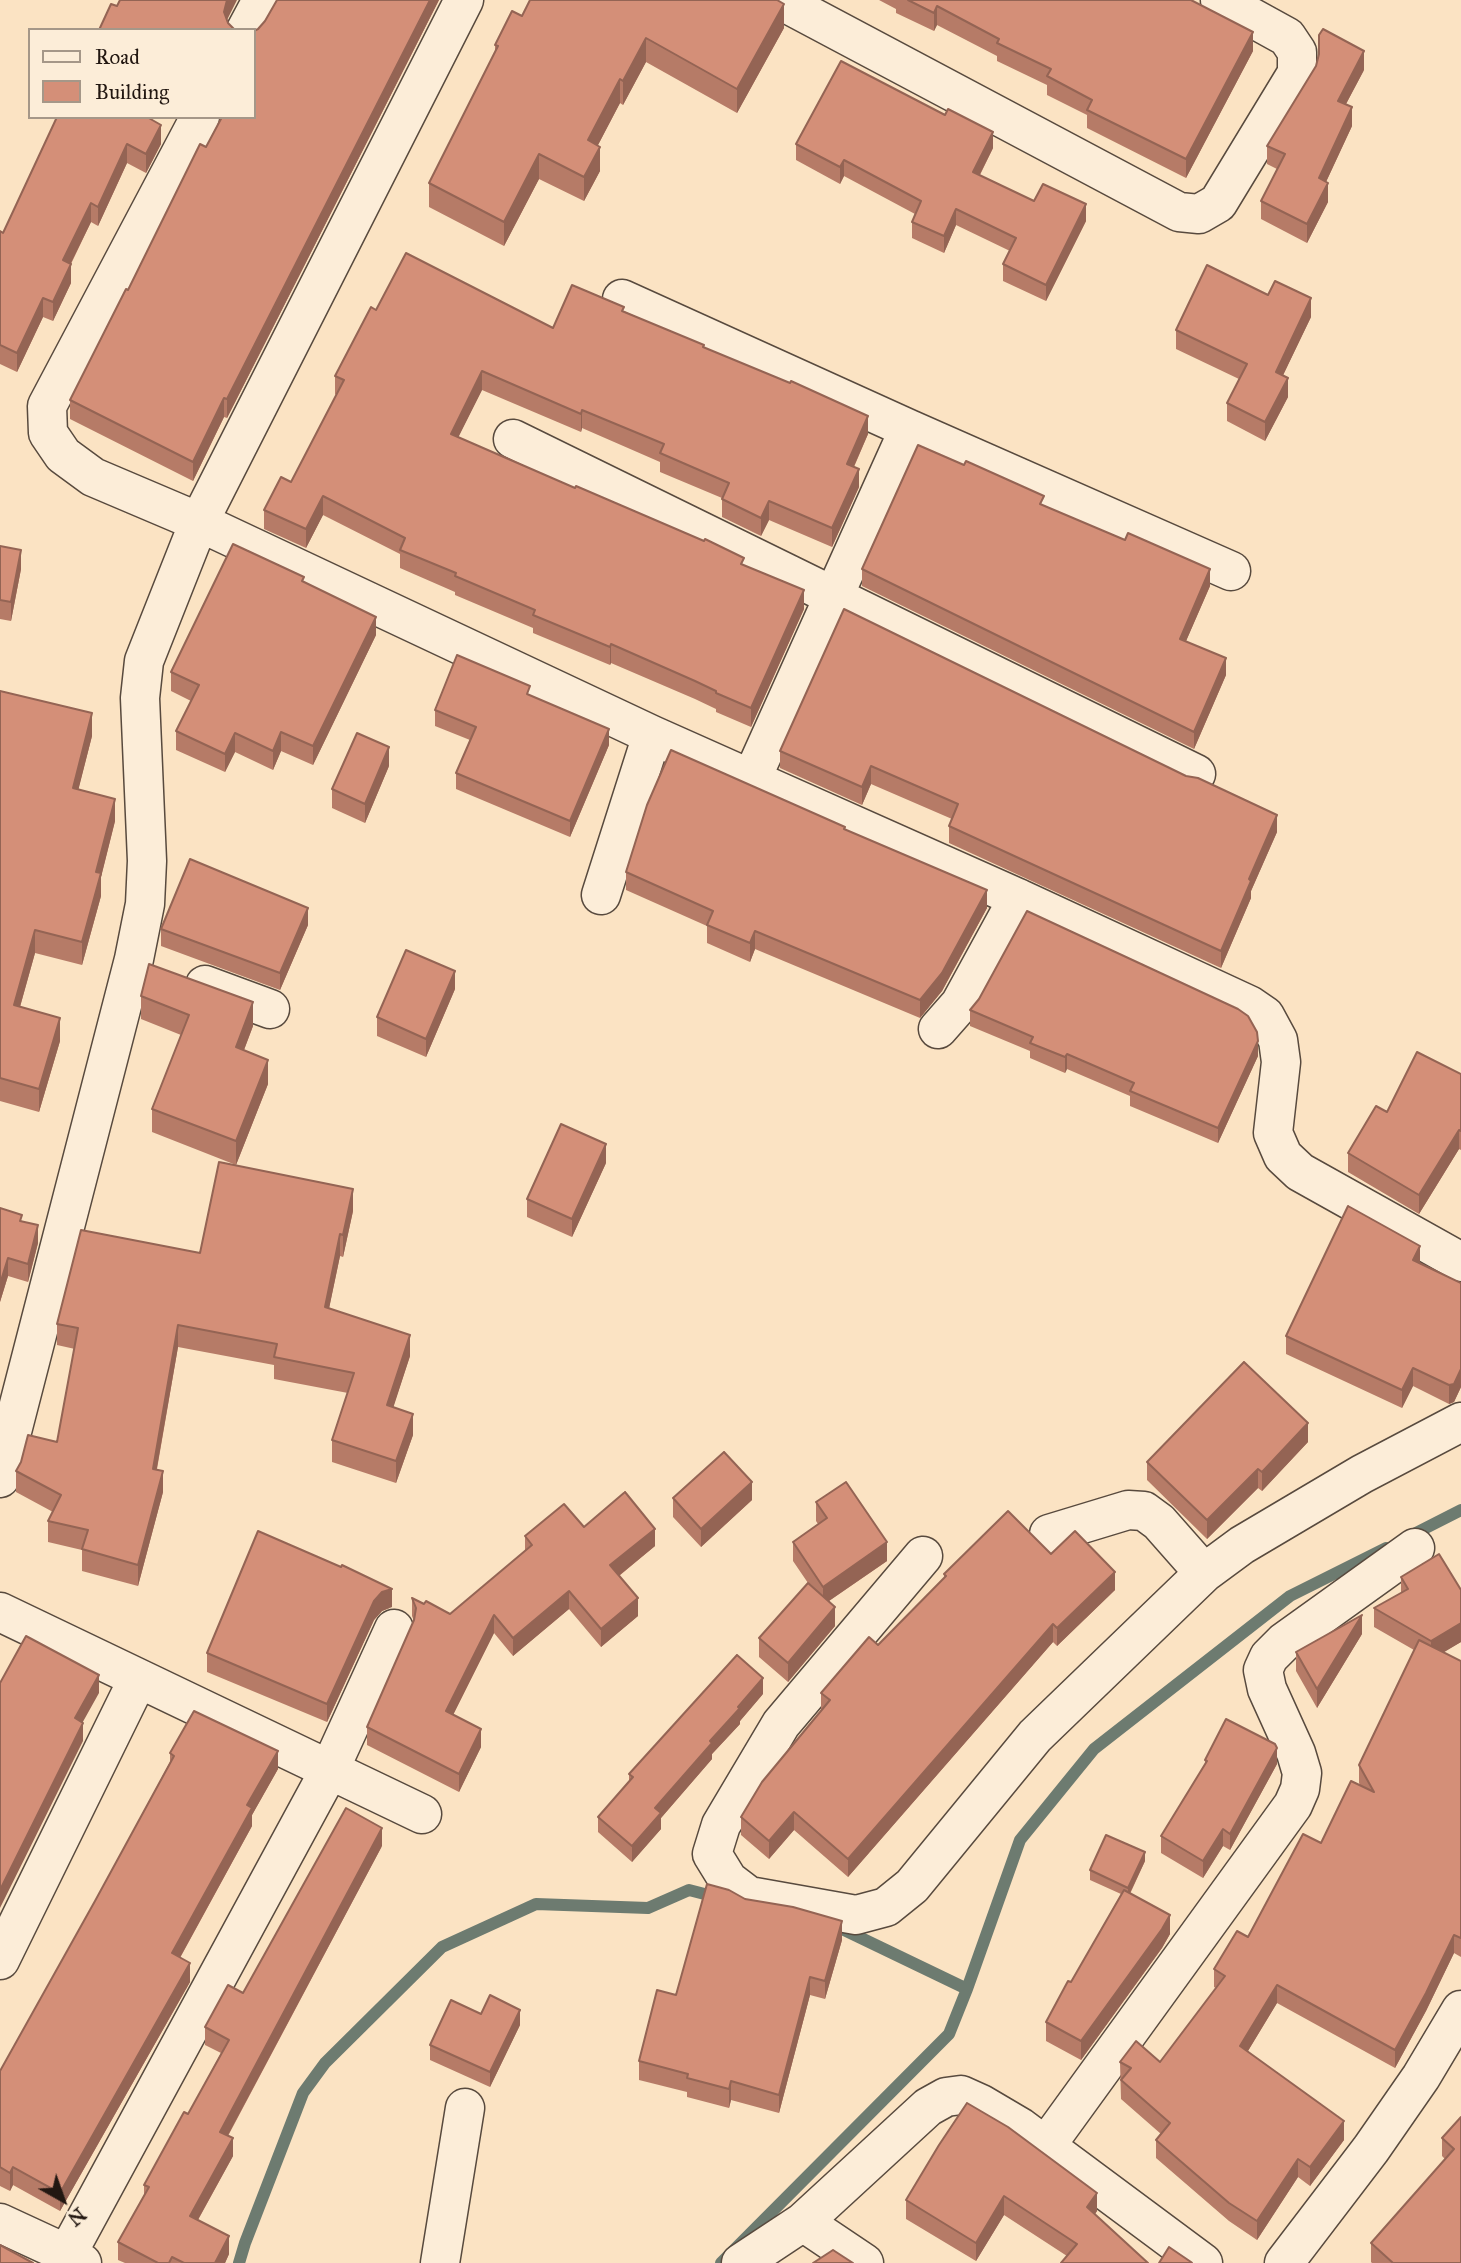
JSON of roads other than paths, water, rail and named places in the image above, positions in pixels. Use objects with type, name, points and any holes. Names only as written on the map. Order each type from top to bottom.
[{"type":"street","points":[[247,28],[262,0]]},
{"type":"street","points":[[0,1478],[134,959],[145,904],[147,862],[140,698],[144,661],[199,522],[464,0]]},
{"type":"street","points":[[780,0],[1180,212],[1199,214],[1218,203],[1297,73],[1297,52],[1287,37],[1220,0]]},
{"type":"street","points":[[199,119],[47,406],[48,433],[63,455],[93,477],[199,522],[652,735],[1250,1005],[1265,1016],[1278,1040],[1281,1062],[1273,1133],[1283,1156],[1300,1172],[1461,1262]]},
{"type":"street","points":[[622,299],[1231,571]]},
{"type":"street","points":[[751,780],[909,429]]},
{"type":"street","points":[[513,439],[1196,774]]},
{"type":"street","points":[[601,895],[652,735]]},
{"type":"street","points":[[938,1029],[960,1004],[1018,898]]},
{"type":"street","points":[[134,959],[270,1009]]},
{"type":"street","points":[[923,1556],[781,1724],[721,1825],[712,1854],[728,1880],[749,1896],[856,1915],[886,1907],[912,1886],[1035,1736],[1204,1573],[1242,1545],[1362,1474],[1461,1422]]},
{"type":"street","points":[[1049,1534],[1128,1510],[1144,1511],[1159,1522],[1204,1573]]},
{"type":"street","points":[[1045,2147],[1293,1805],[1300,1789],[1302,1773],[1296,1753],[1267,1689],[1264,1670],[1269,1657],[1284,1642],[1415,1548]]},
{"type":"street","points":[[0,1612],[422,1814]]},
{"type":"street","points":[[0,2223],[74,2258],[329,1771],[394,1629]]},
{"type":"street","points":[[0,1960],[138,1679]]},
{"type":"street","points":[[1284,2263],[1371,2149],[1421,2077],[1461,2010]]},
{"type":"street","points":[[741,2263],[803,2222],[928,2107],[946,2097],[961,2095],[1020,2127],[1203,2263]]},
{"type":"street","points":[[440,2263],[465,2108]]},
{"type":"street","points":[[803,2222],[864,2263]]},
{"type":"waterway","points":[[1408,1537],[1461,1510]]},
{"type":"waterway","points":[[836,1926],[967,1989],[1020,1840],[1094,1749],[1290,1596],[1386,1548]]},
{"type":"waterway","points":[[239,2263],[303,2093],[325,2063],[442,1947],[536,1904],[648,1908],[689,1890],[720,1898]]},
{"type":"waterway","points":[[721,2263],[949,2034],[967,1989]]}]
